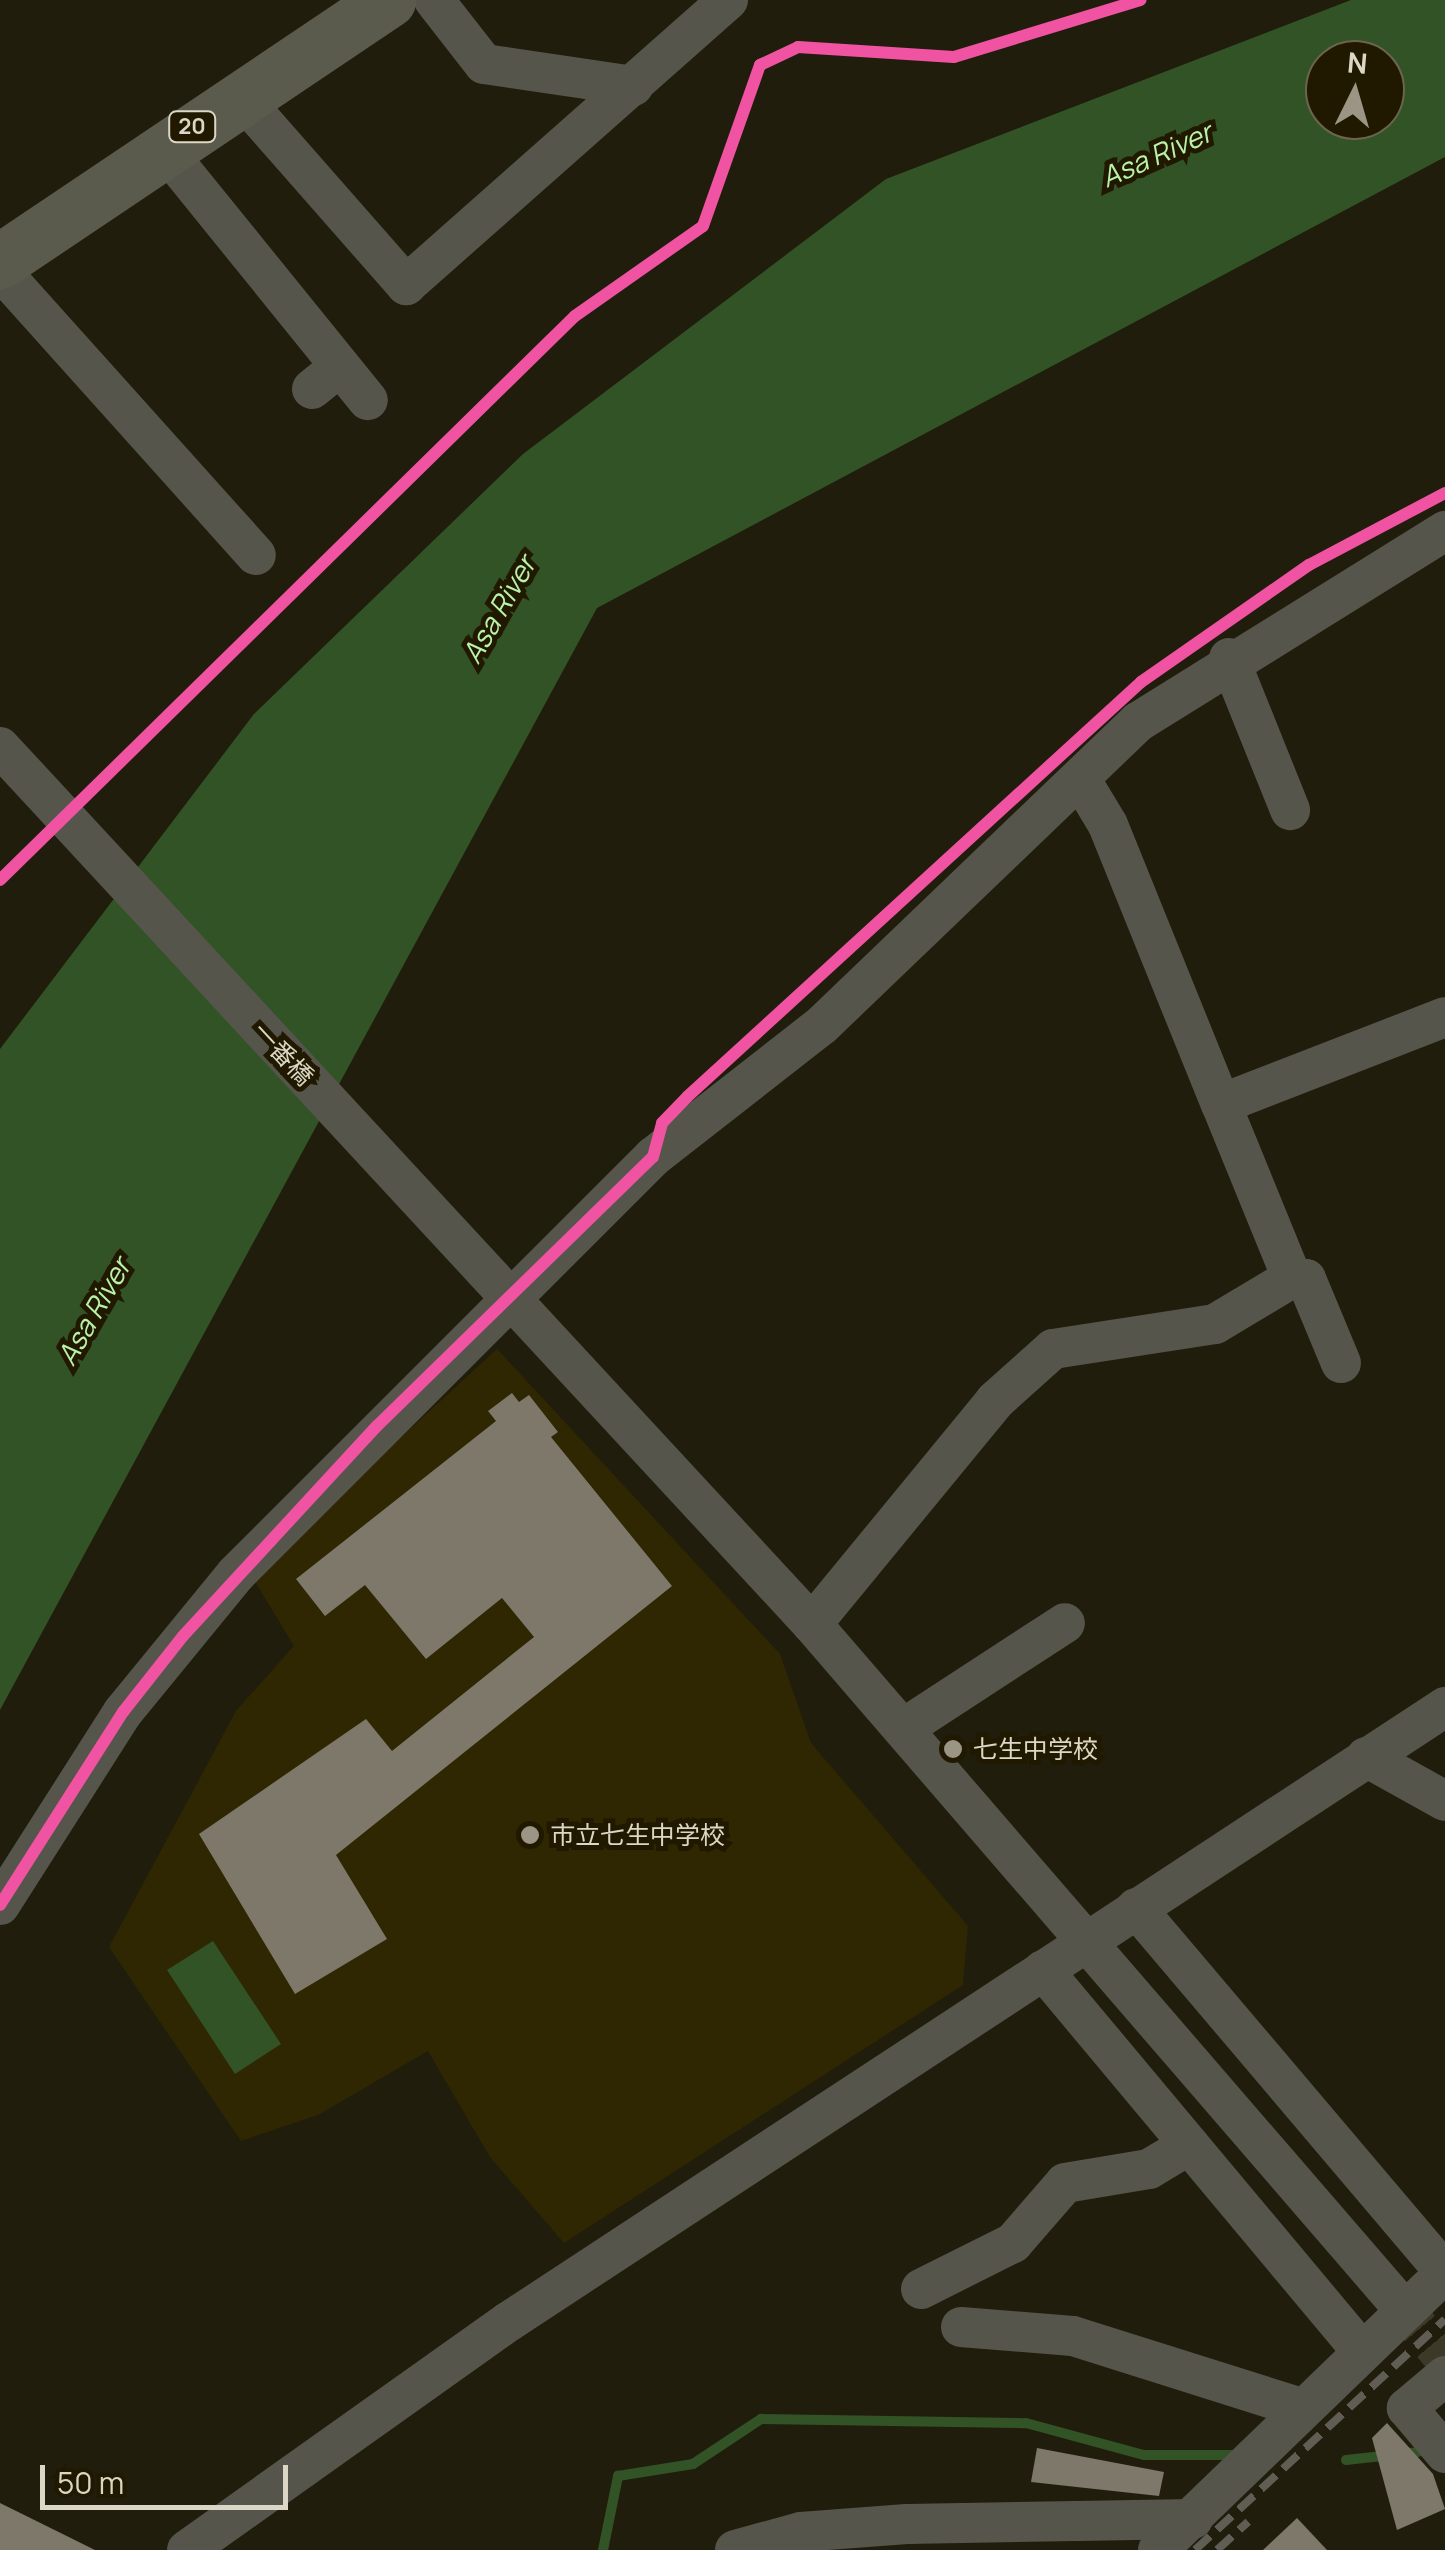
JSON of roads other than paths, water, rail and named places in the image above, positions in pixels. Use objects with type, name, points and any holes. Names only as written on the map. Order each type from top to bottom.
[{"type":"highway","name":"20","points":[[0,261],[162,146],[388,0]]},
{"type":"street","points":[[434,0],[484,64],[633,86]]},
{"type":"street","points":[[240,96],[406,286],[728,0]]},
{"type":"street","points":[[162,146],[326,378],[368,400]]},
{"type":"street","points":[[0,270],[256,556]]},
{"type":"street","points":[[0,1906],[122,1712],[194,1623],[501,1289],[653,1158],[767,1074],[1081,780],[1129,730],[1229,658],[1445,532]]},
{"type":"street","points":[[1229,658],[1290,810]]},
{"type":"street","name":"一番橋","points":[[0,747],[812,1624],[1090,1941],[1394,2298]]},
{"type":"street","points":[[1081,780],[1108,824],[1292,1278]]},
{"type":"street","points":[[1221,1104],[1445,1017]]},
{"type":"street","points":[[812,1624],[996,1401],[1054,1348],[1215,1324],[1292,1278],[1306,1279],[1341,1363]]},
{"type":"street","points":[[904,1728],[958,1685],[1065,1623]]},
{"type":"street","points":[[187,2550],[508,2322],[1445,1707]]},
{"type":"street","points":[[1366,1757],[1445,1801]]},
{"type":"street","points":[[1136,1908],[1445,2272],[1360,2349],[1158,2550]]},
{"type":"street","points":[[1044,1970],[1360,2349]]},
{"type":"street","points":[[921,2289],[1013,2242],[1065,2183],[1149,2169],[1189,2145]]},
{"type":"street","points":[[961,2326],[1073,2336],[1301,2408]]},
{"type":"street","points":[[1445,2376],[1408,2408],[1445,2453]]},
{"type":"street","points":[[735,2550],[809,2541],[1193,2519]]},
{"type":"water","name":"Asa River","points":[[1351,0],[1445,0],[1445,157],[597,608],[0,1710],[0,1049],[254,714],[523,454],[886,179]]},
{"type":"water","points":[[213,1941],[281,2044],[235,2074],[167,1970]]},
{"type":"waterway","points":[[603,2550],[618,2476],[693,2464],[761,2419],[1026,2423],[1144,2455],[1237,2455]]},
{"type":"waterway","points":[[1346,2460],[1418,2452]]},
{"type":"tunnel","points":[[1394,2298],[1445,2359]]},
{"type":"railway","points":[[1195,2550],[1445,2319]]},
{"type":"railway","points":[[1217,2550],[1248,2522]]},
{"type":"place","name":"七生中学校","points":[[953,1749]]},
{"type":"place","name":"市立七生中学校","points":[[530,1835]]}]
